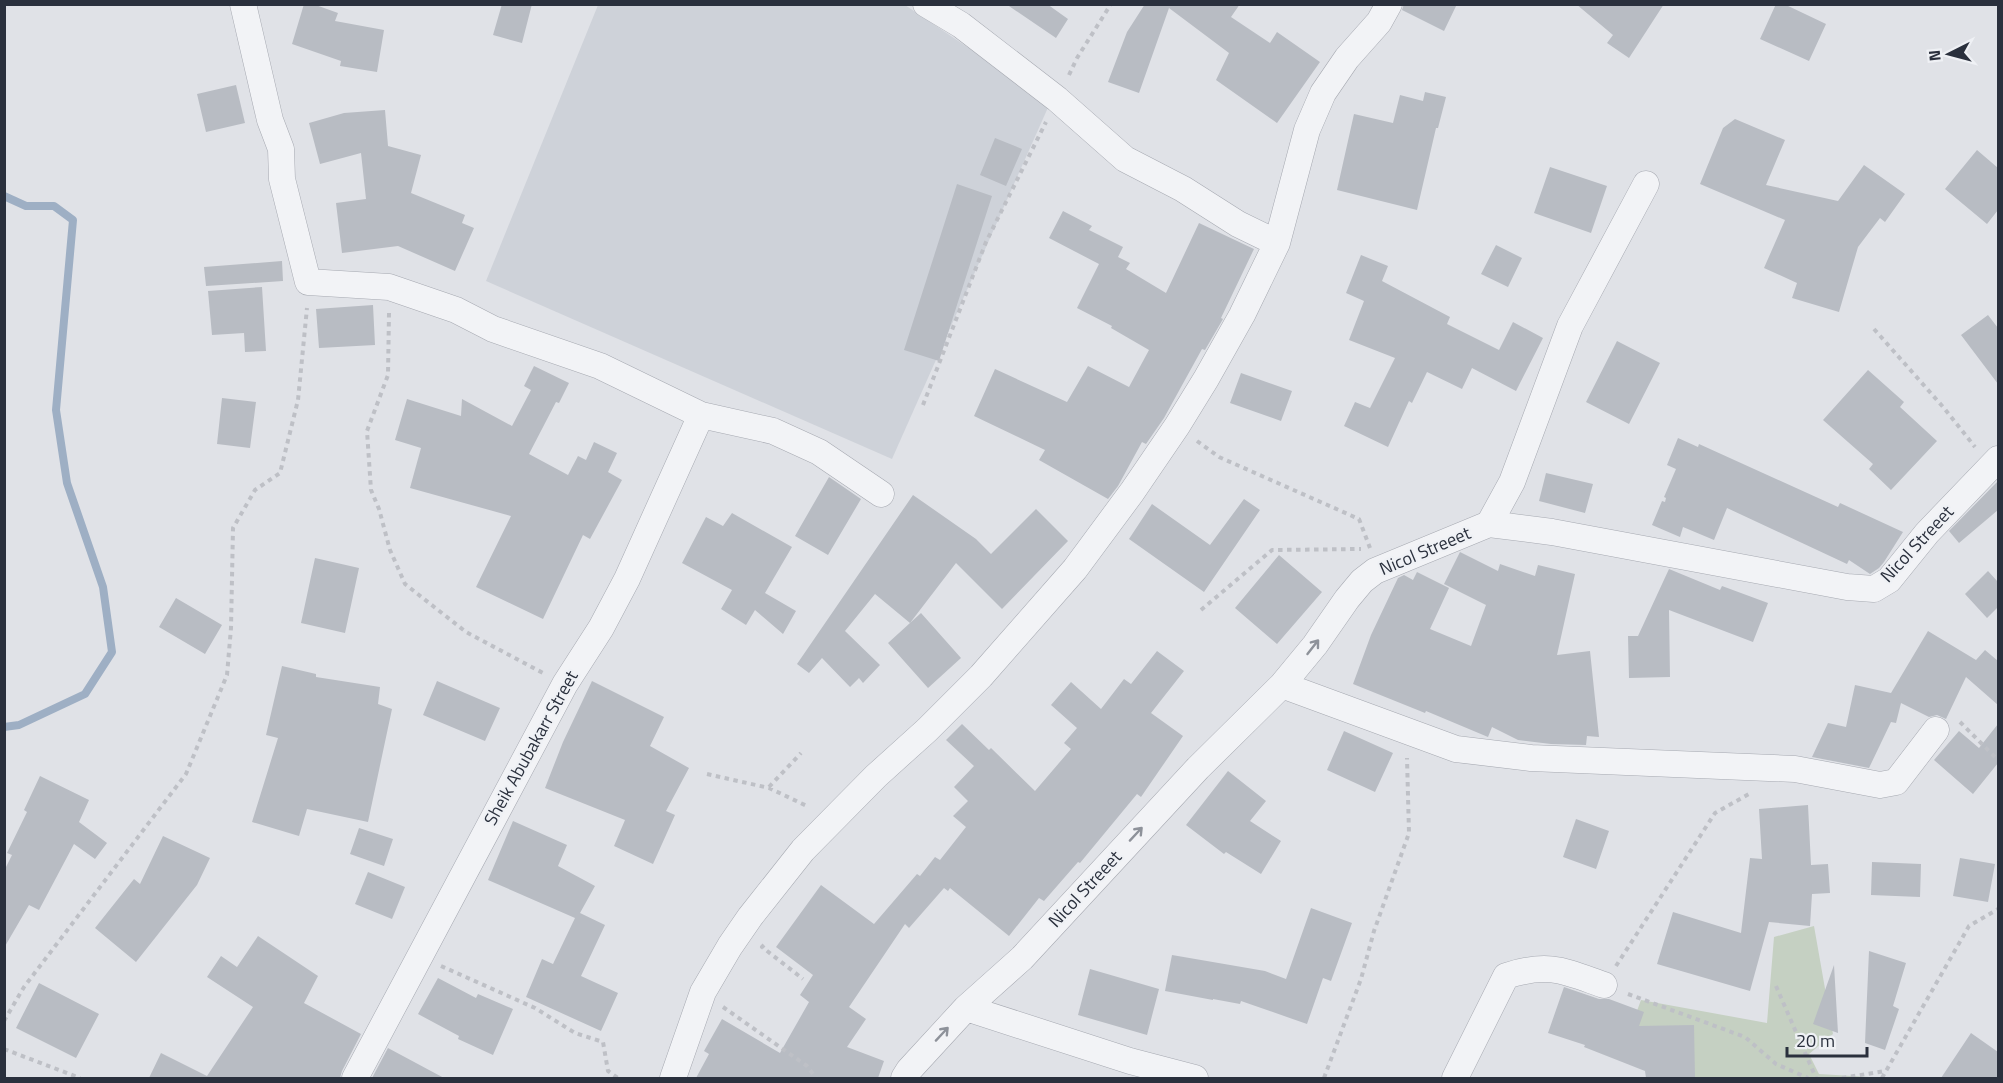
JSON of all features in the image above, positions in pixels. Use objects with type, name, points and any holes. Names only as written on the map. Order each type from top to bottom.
[{"type":"street","points":[[243,4],[270,120],[281,149],[282,179],[308,282],[389,286],[456,310],[493,329],[600,366],[701,415],[773,431],[819,452],[881,494]]},
{"type":"street","points":[[926,4],[961,25],[1057,99],[1125,159],[1183,189],[1238,224],[1276,243]]},
{"type":"street","points":[[673,1078],[703,992],[750,917],[803,850],[832,819],[981,676],[1075,569],[1132,492],[1176,426],[1242,315],[1276,243],[1307,130],[1323,93],[1347,58],[1379,22],[1389,4]]},
{"type":"street","points":[[1489,524],[1512,482],[1570,326],[1646,184]]},
{"type":"street","name":"Sheik Abubakarr Street","points":[[355,1078],[565,684],[601,628],[627,579],[701,415]]},
{"type":"street","name":"Nicol Streeet","points":[[904,1078],[966,1008],[1022,958],[1198,768],[1282,685],[1362,581],[1390,564],[1489,524],[1552,532],[1847,587],[1874,589],[1888,580],[1927,533],[1996,462]]},
{"type":"street","points":[[1282,685],[1456,749],[1531,758],[1795,770],[1880,785],[1896,782],[1936,730]]},
{"type":"street","points":[[1455,1078],[1506,976],[1527,969],[1556,968],[1604,985]]},
{"type":"street","points":[[966,1008],[1130,1061],[1195,1078]]},
{"type":"path","points":[[923,405],[986,242],[1077,58],[1111,4]]},
{"type":"path","points":[[4,1021],[24,987],[186,774],[218,697],[227,675],[231,628],[233,528],[255,490],[280,473],[298,400],[306,328],[308,282]]},
{"type":"path","points":[[389,286],[388,375],[367,431],[371,490],[379,509],[390,550],[405,585],[466,632],[565,684]]},
{"type":"path","points":[[1874,329],[1944,408],[1969,441],[1996,462]]},
{"type":"path","points":[[1176,426],[1219,457],[1359,519],[1370,549],[1272,549],[1201,610]]},
{"type":"path","points":[[1936,730],[1961,722],[1998,760]]},
{"type":"path","points":[[1324,1078],[1360,980],[1374,931],[1409,832],[1406,730]]},
{"type":"path","points":[[769,788],[801,753]]},
{"type":"path","points":[[707,774],[769,788],[832,819]]},
{"type":"path","points":[[1755,791],[1715,813],[1604,985],[1745,1037],[1776,1064],[1808,1078]]},
{"type":"path","points":[[1882,1078],[1969,926],[1998,909]]},
{"type":"path","points":[[768,937],[762,947],[803,979]]},
{"type":"path","points":[[419,956],[535,1008],[575,1033],[603,1042],[608,1071],[618,1078]]},
{"type":"path","points":[[1776,986],[1816,1078]]},
{"type":"path","points":[[703,992],[807,1066],[816,1078]]},
{"type":"path","points":[[4,1049],[80,1078]]},
{"type":"path","points":[[1842,1078],[1885,1071]]},
{"type":"shaded area","points":[[598,5],[905,5],[1050,103],[892,459],[486,281]]},
{"type":"green space","points":[[1814,926],[1833,1034],[1809,1054],[1819,1074],[1869,1078],[1652,1078],[1651,1071],[1624,1046],[1641,1000],[1767,1023],[1774,937]]},
{"type":"building","points":[[304,4],[313,4],[338,13],[335,21],[384,30],[377,72],[340,66],[341,61],[292,44]]},
{"type":"building","points":[[502,4],[532,4],[522,43],[493,35]]},
{"type":"building","points":[[1006,4],[1047,4],[1068,19],[1056,38]]},
{"type":"building","points":[[1145,4],[1240,4],[1231,17],[1270,43],[1277,32],[1320,62],[1277,123],[1216,80],[1229,53],[1169,8],[1139,93],[1108,82],[1127,32]]},
{"type":"building","points":[[1404,4],[1457,4],[1444,31],[1402,10]]},
{"type":"building","points":[[1576,4],[1664,4],[1629,58],[1607,43],[1613,35]]},
{"type":"building","points":[[1776,4],[1784,4],[1826,24],[1809,61],[1760,39]]},
{"type":"building","points":[[236,85],[245,123],[206,132],[197,94]]},
{"type":"building","points":[[1425,92],[1446,97],[1438,128],[1436,128],[1417,210],[1337,190],[1354,114],[1393,123],[1400,95],[1423,101]]},
{"type":"building","points":[[385,110],[388,146],[421,155],[411,193],[465,215],[462,223],[474,228],[455,271],[398,246],[342,253],[336,203],[366,199],[361,153],[320,164],[309,123],[344,113]]},
{"type":"building","points":[[1735,119],[1785,140],[1766,185],[1838,201],[1864,165],[1905,194],[1885,222],[1880,218],[1858,247],[1839,312],[1792,298],[1797,283],[1764,268],[1785,220],[1700,184],[1723,128]]},
{"type":"building","points":[[995,138],[1022,149],[1006,186],[980,175]]},
{"type":"building","points":[[1977,150],[1998,168],[1998,210],[1987,224],[1945,189]]},
{"type":"building","points":[[1550,167],[1607,186],[1591,233],[1534,213]]},
{"type":"building","points":[[957,184],[992,196],[939,361],[904,350]]},
{"type":"building","points":[[1063,211],[1092,226],[1089,230],[1123,247],[1118,257],[1130,263],[1126,269],[1166,293],[1199,223],[1254,249],[1221,318],[1223,319],[1205,350],[1202,349],[1164,418],[1146,444],[1142,442],[1118,486],[1108,499],[1039,460],[1045,450],[974,416],[995,369],[1067,402],[1088,366],[1129,387],[1149,350],[1111,328],[1112,326],[1077,308],[1099,264],[1049,238]]},
{"type":"building","points":[[1496,245],[1522,258],[1508,287],[1481,274]]},
{"type":"building","points":[[1361,255],[1388,266],[1382,281],[1450,317],[1447,324],[1499,350],[1513,322],[1543,338],[1516,391],[1472,368],[1462,389],[1427,372],[1412,403],[1409,401],[1388,447],[1344,426],[1355,402],[1370,408],[1395,358],[1349,340],[1364,301],[1346,293]]},
{"type":"building","points":[[282,261],[283,281],[206,286],[204,267]]},
{"type":"building","points":[[262,287],[266,351],[245,352],[244,333],[212,335],[208,291]]},
{"type":"building","points":[[373,305],[375,345],[319,348],[316,309]]},
{"type":"building","points":[[1988,315],[1998,328],[1998,384],[1961,335]]},
{"type":"building","points":[[1617,341],[1660,363],[1629,424],[1586,402]]},
{"type":"building","points":[[534,366],[569,383],[559,403],[556,402],[529,454],[568,475],[578,456],[586,460],[594,442],[617,453],[608,472],[622,480],[590,539],[583,535],[543,619],[476,587],[511,516],[410,488],[421,448],[395,440],[407,399],[461,416],[462,399],[512,426],[531,390],[524,386]]},
{"type":"building","points":[[1868,370],[1904,402],[1900,407],[1937,441],[1891,490],[1869,469],[1873,464],[1823,420]]},
{"type":"building","points":[[1241,373],[1292,391],[1281,421],[1230,403]]},
{"type":"building","points":[[222,398],[256,402],[250,448],[217,444]]},
{"type":"building","points":[[1678,438],[1698,447],[1699,444],[1838,507],[1840,503],[1903,532],[1884,562],[1870,574],[1849,560],[1847,564],[1727,508],[1714,540],[1683,527],[1680,537],[1652,525],[1662,501],[1665,502],[1664,497],[1676,469],[1667,465]]},
{"type":"building","points":[[1546,473],[1593,484],[1585,513],[1539,501]]},
{"type":"building","points":[[829,477],[861,499],[828,555],[795,536]]},
{"type":"building","points":[[1998,481],[1998,510],[1959,543],[1949,531]]},
{"type":"building","points":[[913,495],[976,539],[991,554],[1036,509],[1068,541],[1002,609],[956,563],[910,623],[875,594],[845,631],[880,665],[863,683],[859,678],[850,687],[822,658],[809,673],[797,664]]},
{"type":"building","points":[[1244,499],[1260,510],[1204,592],[1129,539],[1152,504],[1210,545]]},
{"type":"building","points":[[732,513],[792,547],[765,593],[796,611],[783,634],[755,610],[746,625],[721,609],[732,590],[682,563],[706,517],[723,526]]},
{"type":"building","points":[[1460,552],[1498,571],[1500,564],[1535,576],[1538,565],[1575,574],[1557,655],[1590,651],[1599,737],[1587,736],[1586,745],[1551,744],[1518,740],[1492,727],[1488,737],[1353,684],[1371,635],[1398,578],[1404,575],[1413,580],[1417,572],[1449,588],[1430,629],[1471,646],[1486,605],[1444,584]]},
{"type":"building","points":[[1279,555],[1322,592],[1277,644],[1235,608]]},
{"type":"building","points":[[315,558],[359,568],[345,633],[301,623]]},
{"type":"building","points":[[1669,569],[1720,590],[1722,586],[1768,603],[1753,642],[1669,610],[1670,677],[1629,678],[1628,636],[1638,636]]},
{"type":"building","points":[[1988,571],[1998,582],[1998,607],[1987,618],[1965,594]]},
{"type":"building","points":[[176,598],[222,625],[205,654],[159,627]]},
{"type":"building","points":[[921,613],[961,658],[928,688],[888,643]]},
{"type":"building","points":[[1928,631],[1976,660],[1985,650],[1998,661],[1998,705],[1966,677],[1946,719],[1937,715],[1929,717],[1901,703],[1896,723],[1891,722],[1869,768],[1812,757],[1828,723],[1846,727],[1855,685],[1891,693]]},
{"type":"building","points":[[1157,651],[1184,671],[1151,713],[1183,736],[1141,797],[1137,794],[1080,863],[1078,862],[1044,901],[1039,898],[1009,936],[950,888],[948,891],[944,888],[909,928],[905,924],[849,1007],[866,1019],[847,1047],[884,1061],[878,1078],[696,1078],[709,1054],[704,1051],[722,1019],[780,1053],[809,1002],[800,995],[813,975],[776,947],[821,885],[874,924],[917,874],[920,876],[935,857],[940,860],[966,827],[953,816],[968,801],[954,787],[974,766],[946,740],[962,724],[989,750],[991,748],[1035,791],[1071,749],[1064,743],[1077,728],[1051,705],[1071,682],[1101,709],[1124,679],[1131,684]]},
{"type":"building","points":[[282,666],[316,674],[316,677],[380,687],[378,704],[392,709],[368,822],[307,809],[299,836],[252,822],[278,738],[266,735]]},
{"type":"building","points":[[437,681],[500,708],[485,741],[423,715]]},
{"type":"building","points":[[592,681],[664,717],[650,746],[689,768],[666,811],[675,815],[653,864],[614,846],[625,820],[545,788],[563,742]]},
{"type":"building","points":[[1998,724],[1998,763],[1973,794],[1934,760],[1959,731],[1979,748]]},
{"type":"building","points":[[1344,731],[1393,753],[1375,792],[1327,770]]},
{"type":"building","points":[[1228,771],[1266,801],[1250,821],[1281,841],[1261,874],[1226,852],[1224,854],[1186,825]]},
{"type":"building","points":[[40,776],[89,800],[79,822],[107,843],[95,859],[74,844],[39,910],[29,905],[4,948],[4,871],[12,855],[7,853],[27,812],[24,810]]},
{"type":"building","points":[[1808,805],[1811,865],[1828,864],[1830,893],[1812,894],[1810,926],[1769,922],[1750,991],[1657,964],[1673,912],[1741,933],[1750,858],[1762,859],[1759,809]]},
{"type":"building","points":[[1576,819],[1609,831],[1596,869],[1563,857]]},
{"type":"building","points":[[513,821],[567,845],[558,866],[595,886],[580,913],[605,925],[581,976],[618,993],[601,1031],[526,997],[542,959],[553,964],[575,918],[488,880]]},
{"type":"building","points":[[359,828],[393,839],[384,866],[350,854]]},
{"type":"building","points":[[163,836],[210,858],[197,885],[136,962],[95,928],[134,879],[140,884]]},
{"type":"building","points":[[1960,858],[1995,864],[1988,902],[1953,896]]},
{"type":"building","points":[[1872,862],[1921,864],[1920,897],[1871,895]]},
{"type":"building","points":[[368,872],[405,887],[392,919],[355,904]]},
{"type":"building","points":[[1311,908],[1352,923],[1331,981],[1323,978],[1307,1024],[1241,1001],[1240,1004],[1165,991],[1172,955],[1265,971],[1286,979]]},
{"type":"building","points":[[258,936],[318,976],[304,1003],[361,1034],[340,1078],[149,1078],[161,1053],[207,1076],[253,1007],[207,977],[221,956],[237,967]]},
{"type":"building","points":[[1869,951],[1906,963],[1893,1006],[1899,1009],[1885,1050],[1865,1043]]},
{"type":"building","points":[[1834,965],[1838,1033],[1813,1024]]},
{"type":"building","points":[[1090,969],[1159,989],[1147,1035],[1078,1015]]},
{"type":"building","points":[[438,978],[476,998],[478,994],[513,1009],[493,1055],[458,1039],[459,1036],[418,1014]]},
{"type":"building","points":[[39,983],[99,1014],[76,1058],[16,1028]]},
{"type":"building","points":[[1564,987],[1599,999],[1609,999],[1644,1012],[1639,1026],[1694,1025],[1695,1078],[1646,1078],[1645,1071],[1584,1047],[1585,1045],[1548,1033]]},
{"type":"building","points":[[1971,1033],[1998,1052],[1998,1078],[1941,1078]]},
{"type":"building","points":[[388,1048],[444,1078],[372,1078]]},
{"type":"waterway","points":[[4,196],[26,206],[54,206],[73,220],[56,410],[67,483],[103,587],[112,652],[85,694],[19,725],[4,727]]}]
